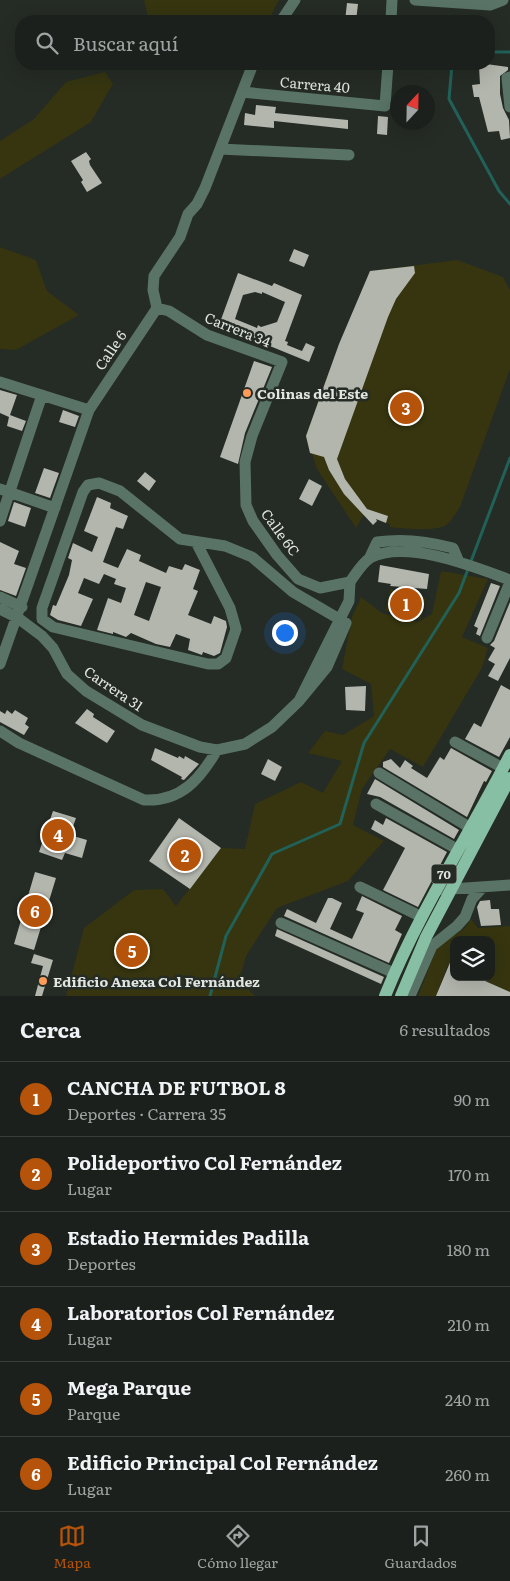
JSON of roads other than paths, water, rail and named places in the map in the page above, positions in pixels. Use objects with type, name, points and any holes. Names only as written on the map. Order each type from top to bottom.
[{"type":"main road","name":"70","points":[[401,996],[426,937],[452,889],[507,773],[510,755]]},
{"type":"main road","name":"70","points":[[385,996],[394,973],[457,848],[469,827],[507,773]]},
{"type":"street","points":[[285,15],[295,0]]},
{"type":"street","points":[[391,15],[392,0]]},
{"type":"street","points":[[415,0],[490,5],[503,0]]},
{"type":"street","points":[[157,308],[153,290],[154,276],[180,237],[188,214],[197,204],[205,188],[251,70]]},
{"type":"street","name":"Carrera 40","points":[[242,92],[385,106],[388,70]]},
{"type":"street","points":[[508,77],[510,108]]},
{"type":"street","points":[[220,149],[349,155]]},
{"type":"street","name":"Carrera 34","points":[[157,308],[169,310],[207,335],[282,362]]},
{"type":"street","name":"Calle 6","points":[[0,664],[20,612],[88,410],[157,308]]},
{"type":"street","name":"Calle 6C","points":[[282,362],[252,436],[245,462],[246,506],[253,521],[298,579],[320,588]]},
{"type":"street","points":[[0,382],[88,410]]},
{"type":"street","points":[[0,521],[5,490],[42,395]]},
{"type":"street","points":[[0,731],[19,743],[144,800],[166,799],[191,786],[206,770],[217,750],[245,744],[272,727],[299,700],[327,667],[346,623],[314,602],[294,592],[252,557],[214,544],[180,539],[120,491],[99,483],[88,485],[83,492],[42,608],[42,619],[53,627],[145,651],[208,664],[218,664],[226,658],[236,629],[230,608],[196,542]]},
{"type":"street","points":[[5,490],[55,508]]},
{"type":"street","points":[[340,618],[348,602],[350,582],[369,559],[377,542],[401,538],[431,542],[453,548],[462,563],[510,581],[487,638]]},
{"type":"street","points":[[207,563],[214,544]]},
{"type":"street","points":[[314,602],[320,588],[350,582]]},
{"type":"street","points":[[0,597],[20,612]]},
{"type":"street","points":[[0,609],[20,612]]},
{"type":"street","name":"Carrera 31","points":[[20,612],[53,648],[67,674],[86,691],[142,725],[200,747],[217,750]]},
{"type":"street","points":[[455,742],[507,773]]},
{"type":"street","points":[[379,773],[469,827]]},
{"type":"street","points":[[376,804],[457,848]]},
{"type":"street","points":[[436,890],[483,887],[508,883]]},
{"type":"street","points":[[410,996],[432,946],[465,917],[472,899],[483,887]]},
{"type":"street","points":[[360,888],[422,917]]},
{"type":"street","points":[[452,889],[468,908]]},
{"type":"street","points":[[281,924],[394,973]]},
{"type":"waterway","points":[[495,52],[510,52]]},
{"type":"waterway","points":[[451,70],[449,99],[499,191],[510,204]]},
{"type":"waterway","points":[[210,996],[226,936],[272,854],[340,824],[364,743],[459,593],[510,458]]},
{"type":"place","name":"Colinas del Este","points":[[247,393]]},
{"type":"place","name":"Estadio Hermides Padilla","points":[[406,408]]},
{"type":"place","name":"CANCHA DE FUTBOL 8","points":[[406,604]]},
{"type":"place","name":"Laboratorios Col Fernández","points":[[58,835]]},
{"type":"place","name":"Polideportivo Col Fernández","points":[[185,855]]},
{"type":"place","name":"Edificio Principal Col Fernández","points":[[35,911]]},
{"type":"place","name":"Mega Parque","points":[[132,951]]},
{"type":"place","name":"Edificio Anexa Col Fernández","points":[[43,981]]}]
